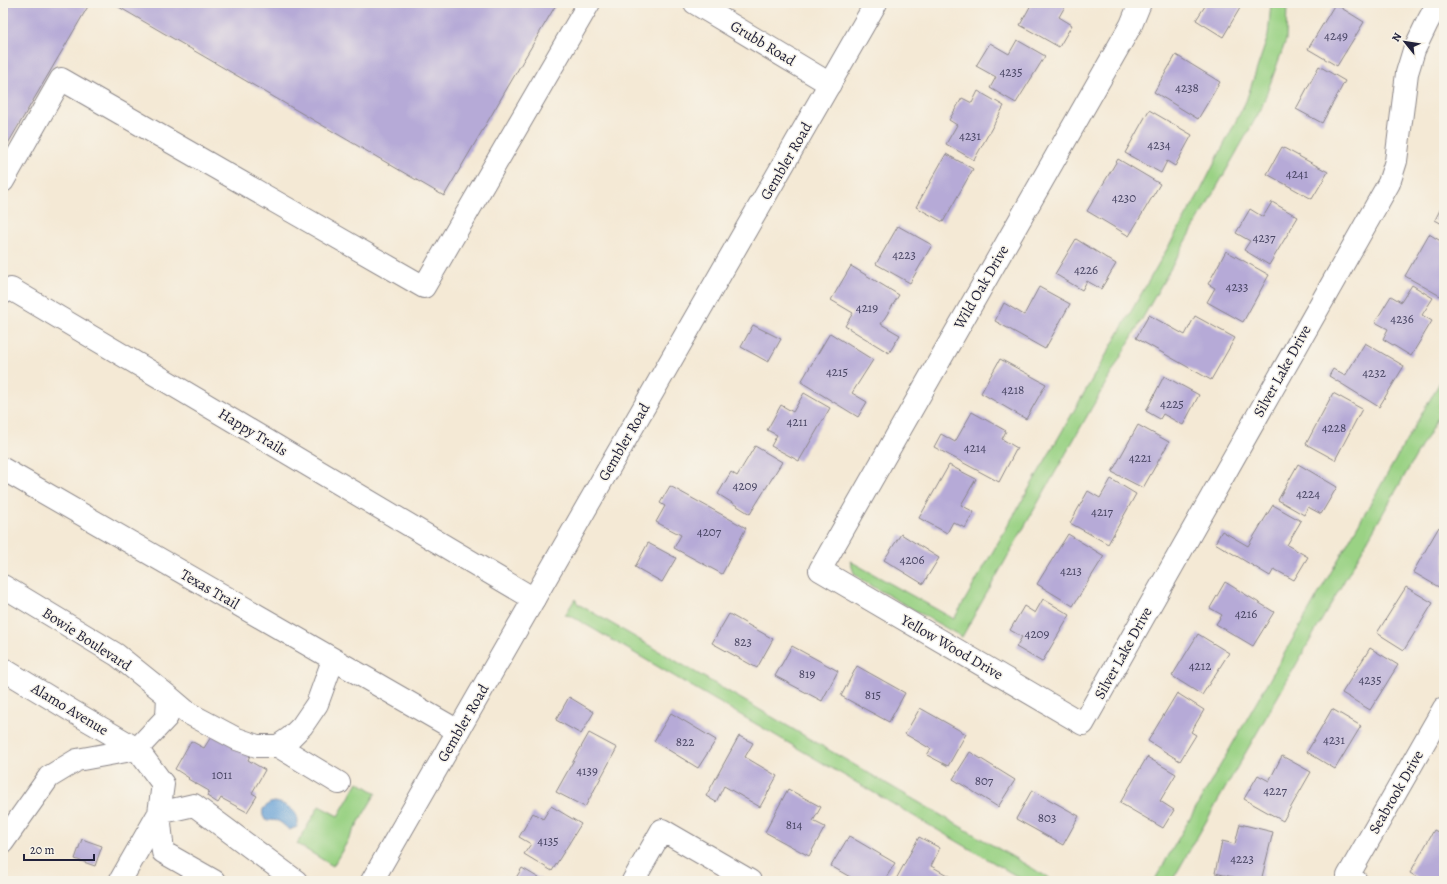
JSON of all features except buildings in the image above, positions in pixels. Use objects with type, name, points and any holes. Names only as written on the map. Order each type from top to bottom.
[{"type":"street","points":[[3,181],[61,80],[424,287],[589,3]]},
{"type":"street","name":"Grubb Road","points":[[696,3],[830,84]]},
{"type":"street","name":"Gembler Road","points":[[372,881],[876,3]]},
{"type":"street","name":"Wild Oak Drive","points":[[820,570],[1130,25],[1140,3]]},
{"type":"street","name":"Silver Lake Drive","points":[[1083,724],[1389,183],[1396,161],[1407,73],[1420,36],[1438,3]]},
{"type":"street","name":"Happy Trails","points":[[7,291],[534,599]]},
{"type":"street","name":"Texas Trail","points":[[3,469],[458,732]]},
{"type":"street","name":"Yellow Wood Drive","points":[[820,570],[1083,724]]},
{"type":"street","name":"Bowie Boulevard","points":[[3,586],[117,655],[188,713],[237,738],[257,746],[278,746]]},
{"type":"street","points":[[333,660],[318,704],[302,726],[291,737],[278,746],[339,783]]},
{"type":"street","name":"Alamo Avenue","points":[[8,678],[72,711],[137,748]]},
{"type":"street","points":[[3,842],[49,776],[78,760],[137,748],[167,716],[168,696]]},
{"type":"street","name":"Seabrook Drive","points":[[1352,879],[1444,708]]},
{"type":"street","points":[[137,748],[163,784],[159,813],[163,852],[214,881]]},
{"type":"street","points":[[120,881],[159,813],[194,805],[296,881]]},
{"type":"street","points":[[633,881],[662,830],[750,881]]},
{"type":"green space","points":[[1271,3],[1287,3],[1286,40],[1261,109],[962,637],[863,581],[854,573],[850,561],[954,619],[1201,190],[1246,101],[1268,36]]},
{"type":"green space","points":[[1444,375],[1444,407],[1172,881],[1154,881]]},
{"type":"green space","points":[[575,599],[578,604],[1054,881],[1025,881],[571,616],[565,615]]},
{"type":"green space","points":[[358,782],[376,793],[333,866],[297,844],[319,806],[338,816]]},
{"type":"water","points":[[275,802],[289,807],[295,813],[298,822],[297,827],[289,830],[278,821],[267,820],[263,817],[263,809],[270,803]]}]
